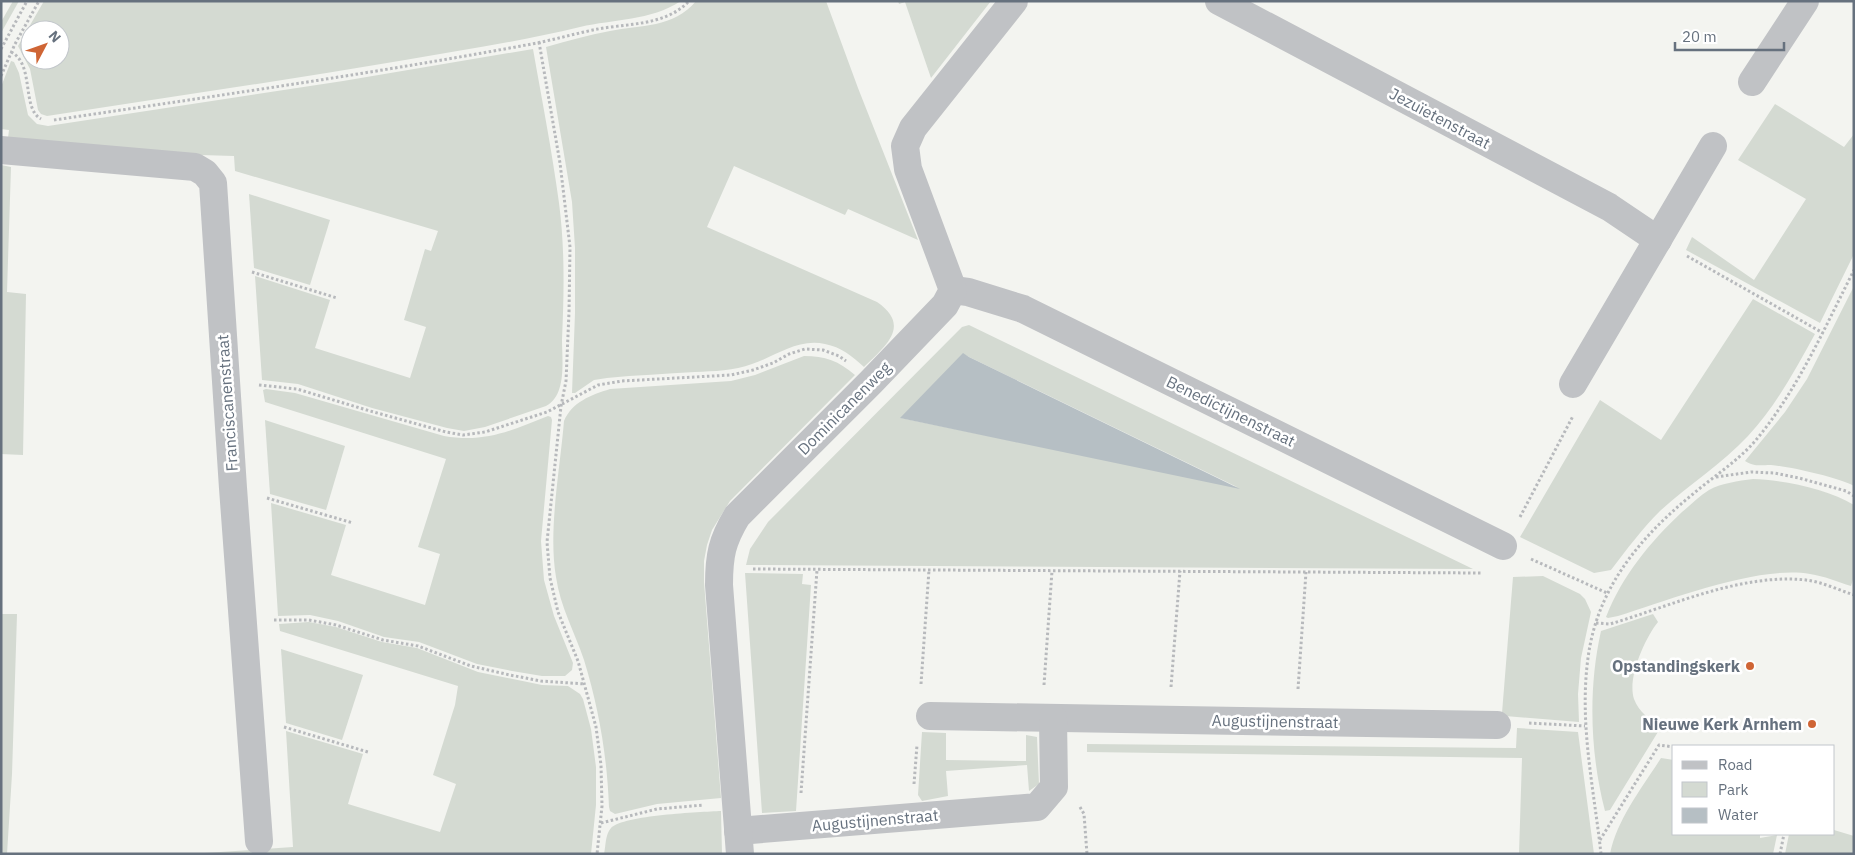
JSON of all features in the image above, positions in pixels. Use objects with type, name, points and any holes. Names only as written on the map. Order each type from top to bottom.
[{"type":"street","points":[[953,290],[908,169],[905,146],[913,128],[1014,1]]},
{"type":"street","name":"Jezuïetenstraat","points":[[1219,1],[1609,207],[1658,240]]},
{"type":"street","points":[[1752,82],[1806,1]]},
{"type":"street","points":[[1573,384],[1713,146]]},
{"type":"street","name":"Franciscanenstraat","points":[[1,150],[195,167],[205,173],[213,183],[259,841]]},
{"type":"street","name":"Dominicanenweg","points":[[739,842],[719,569],[722,549],[728,530],[737,516],[934,319],[945,305],[953,290]]},
{"type":"street","name":"Benedictijnenstraat","points":[[953,290],[968,292],[1023,309],[1504,546]]},
{"type":"street","name":"Augustijnenstraat","points":[[930,716],[1497,725]]},
{"type":"street","points":[[1047,718],[1054,787]]},
{"type":"street","name":"Augustijnenstraat","points":[[739,842],[799,826],[1037,807],[1054,787]]},
{"type":"path","points":[[1,49],[28,1]]},
{"type":"path","points":[[1,76],[11,52],[39,1]]},
{"type":"path","points":[[11,52],[15,54],[25,72],[32,112],[39,119],[47,121],[343,76],[539,42],[594,29],[651,21],[674,12],[689,1]]},
{"type":"path","points":[[539,42],[560,163],[570,247],[566,382],[561,406],[547,542],[550,578],[558,612],[585,684],[596,727],[600,756],[601,823],[598,854]]},
{"type":"path","points":[[1658,240],[1823,333]]},
{"type":"path","points":[[218,261],[336,298]]},
{"type":"path","points":[[1601,854],[1585,726],[1588,658],[1596,623],[1607,593],[1614,579],[1642,543],[1667,517],[1754,442],[1780,408],[1801,377],[1854,270]]},
{"type":"path","points":[[227,385],[265,385],[297,389],[380,414],[464,435],[506,427],[561,406],[598,385],[622,381],[731,375],[766,365],[804,349],[823,350],[839,356],[871,382]]},
{"type":"path","points":[[1532,496],[1573,415]]},
{"type":"path","points":[[1714,477],[1752,472],[1774,474],[1799,478],[1846,491],[1854,496]]},
{"type":"path","points":[[233,488],[353,523]]},
{"type":"path","points":[[719,569],[1489,573],[1504,546],[1607,593]]},
{"type":"path","points":[[799,826],[817,570]]},
{"type":"path","points":[[1047,718],[1052,571]]},
{"type":"path","points":[[1169,720],[1180,571]]},
{"type":"path","points":[[1296,721],[1306,572]]},
{"type":"path","points":[[1596,623],[1610,624],[1741,585],[1777,579],[1808,580],[1854,595]]},
{"type":"path","points":[[242,616],[280,620],[309,620],[336,625],[382,640],[418,646],[471,666],[541,681],[585,684]]},
{"type":"path","points":[[250,716],[368,752]]},
{"type":"path","points":[[1497,725],[1517,723],[1585,726]]},
{"type":"path","points":[[1600,841],[1659,745],[1672,747]]},
{"type":"path","points":[[1054,787],[1082,809],[1087,854]]},
{"type":"path","points":[[601,823],[657,809],[736,803]]},
{"type":"path","points":[[1780,854],[1784,835]]},
{"type":"green space","points":[[13,1],[19,1],[1,33],[1,22]]},
{"type":"green space","points":[[44,1],[681,1],[669,8],[644,16],[593,24],[492,45],[316,75],[47,116],[41,114],[38,110],[30,70],[70,70],[70,20],[33,20]]},
{"type":"green space","points":[[696,1],[826,1],[918,240],[848,209],[845,215],[734,166],[707,227],[877,302],[893,319],[894,328],[887,344],[864,367],[836,347],[825,344],[806,343],[738,368],[607,378],[594,380],[575,393],[572,393],[575,248],[572,202],[546,47],[578,38],[667,21],[687,10]]},
{"type":"green space","points":[[898,1],[991,1],[931,78],[905,2],[899,4]]},
{"type":"green space","points":[[533,49],[561,220],[564,288],[562,376],[557,394],[553,401],[546,406],[485,427],[464,431],[372,408],[298,384],[262,380],[255,276],[330,300],[315,348],[410,378],[426,327],[404,320],[425,249],[431,251],[438,231],[235,171],[234,156],[167,154],[8,138],[9,130],[1,129],[1,87],[11,61],[14,62],[19,73],[28,115],[37,124],[48,126],[343,81]]},
{"type":"green space","points":[[1775,104],[1844,147],[1854,134],[1854,254],[1820,323],[1686,250],[1692,237],[1754,280],[1806,199],[1738,160]]},
{"type":"green space","points":[[1,165],[11,167],[7,292],[26,294],[23,455],[1,454]]},
{"type":"green space","points":[[249,194],[330,220],[310,285],[254,268]]},
{"type":"green space","points":[[1854,286],[1854,486],[1813,473],[1780,466],[1755,465],[1745,461],[1785,412],[1807,379]]},
{"type":"green space","points":[[1753,299],[1815,334],[1776,400],[1748,436],[1727,456],[1660,511],[1611,570],[1594,573],[1520,537],[1600,400],[1661,440]]},
{"type":"green space","points":[[969,325],[1473,569],[746,565],[750,549],[768,522],[962,327]],"holes":[[[963,354],[1237,487],[901,418]]]},
{"type":"green space","points":[[804,356],[831,360],[855,375],[730,501],[712,530],[707,545],[704,561],[704,582],[721,798],[657,804],[615,814],[610,811],[609,807],[604,751],[594,696],[584,660],[561,598],[556,577],[553,540],[554,520],[564,421],[567,414],[577,404],[610,389],[731,381],[755,375]]},
{"type":"green space","points":[[263,390],[295,393],[444,436],[459,438],[485,437],[548,416],[551,417],[541,541],[544,580],[554,616],[573,663],[572,670],[565,676],[542,676],[512,671],[477,664],[419,642],[384,637],[338,621],[310,615],[278,616],[271,503],[346,525],[331,575],[425,605],[440,554],[418,547],[446,459],[265,402]]},
{"type":"green space","points":[[265,420],[345,446],[326,510],[270,494]]},
{"type":"green space","points":[[1753,479],[1805,486],[1831,494],[1854,505],[1854,576],[1851,586],[1810,574],[1765,575],[1740,579],[1687,593],[1618,616],[1606,617],[1620,588],[1638,560],[1682,512],[1709,490],[1730,483]]},
{"type":"green space","points":[[745,573],[803,574],[802,584],[811,585],[796,811],[762,813]]},
{"type":"green space","points":[[1543,576],[1580,594],[1585,599],[1591,612],[1581,658],[1578,694],[1579,722],[1505,716],[1502,713],[1513,577]]},
{"type":"green space","points":[[1,614],[17,614],[12,774],[7,854],[1,854]]},
{"type":"green space","points":[[1653,614],[1658,622],[1638,659],[1632,690],[1634,699],[1642,712],[1661,727],[1610,810],[1605,811],[1596,767],[1592,721],[1594,675],[1601,631]]},
{"type":"green space","points":[[309,622],[336,627],[382,642],[417,648],[478,672],[542,685],[568,686],[580,694],[591,729],[596,767],[596,805],[591,854],[264,854],[264,849],[293,847],[286,731],[363,754],[348,804],[440,832],[456,784],[433,775],[455,705],[458,686],[280,631],[279,624]]},
{"type":"green space","points":[[281,649],[363,675],[342,740],[286,723]]},
{"type":"green space","points":[[1517,728],[1578,732],[1594,854],[1519,854],[1522,758],[1087,752],[1087,744],[1516,748]]},
{"type":"green space","points":[[922,732],[946,733],[946,760],[1026,761],[1026,735],[1037,737],[1039,784],[1029,791],[1027,765],[946,771],[948,796],[922,801],[918,795]]},
{"type":"green space","points":[[1661,758],[1672,760],[1672,835],[1760,835],[1760,838],[1777,835],[1773,854],[1610,854],[1618,828],[1638,792]]},
{"type":"green space","points":[[721,811],[722,854],[604,854],[609,831],[619,824],[646,817]]},
{"type":"green space","points":[[1835,830],[1854,836],[1854,854],[1785,854],[1789,835],[1835,835]]},
{"type":"green space","points":[[251,850],[252,854],[189,854]]},
{"type":"water","points":[[963,353],[969,357],[1240,489],[900,418]]},
{"type":"place","name":"Opstandingskerk","points":[[1750,666]]},
{"type":"place","name":"Nieuwe Kerk Arnhem","points":[[1812,724]]}]
